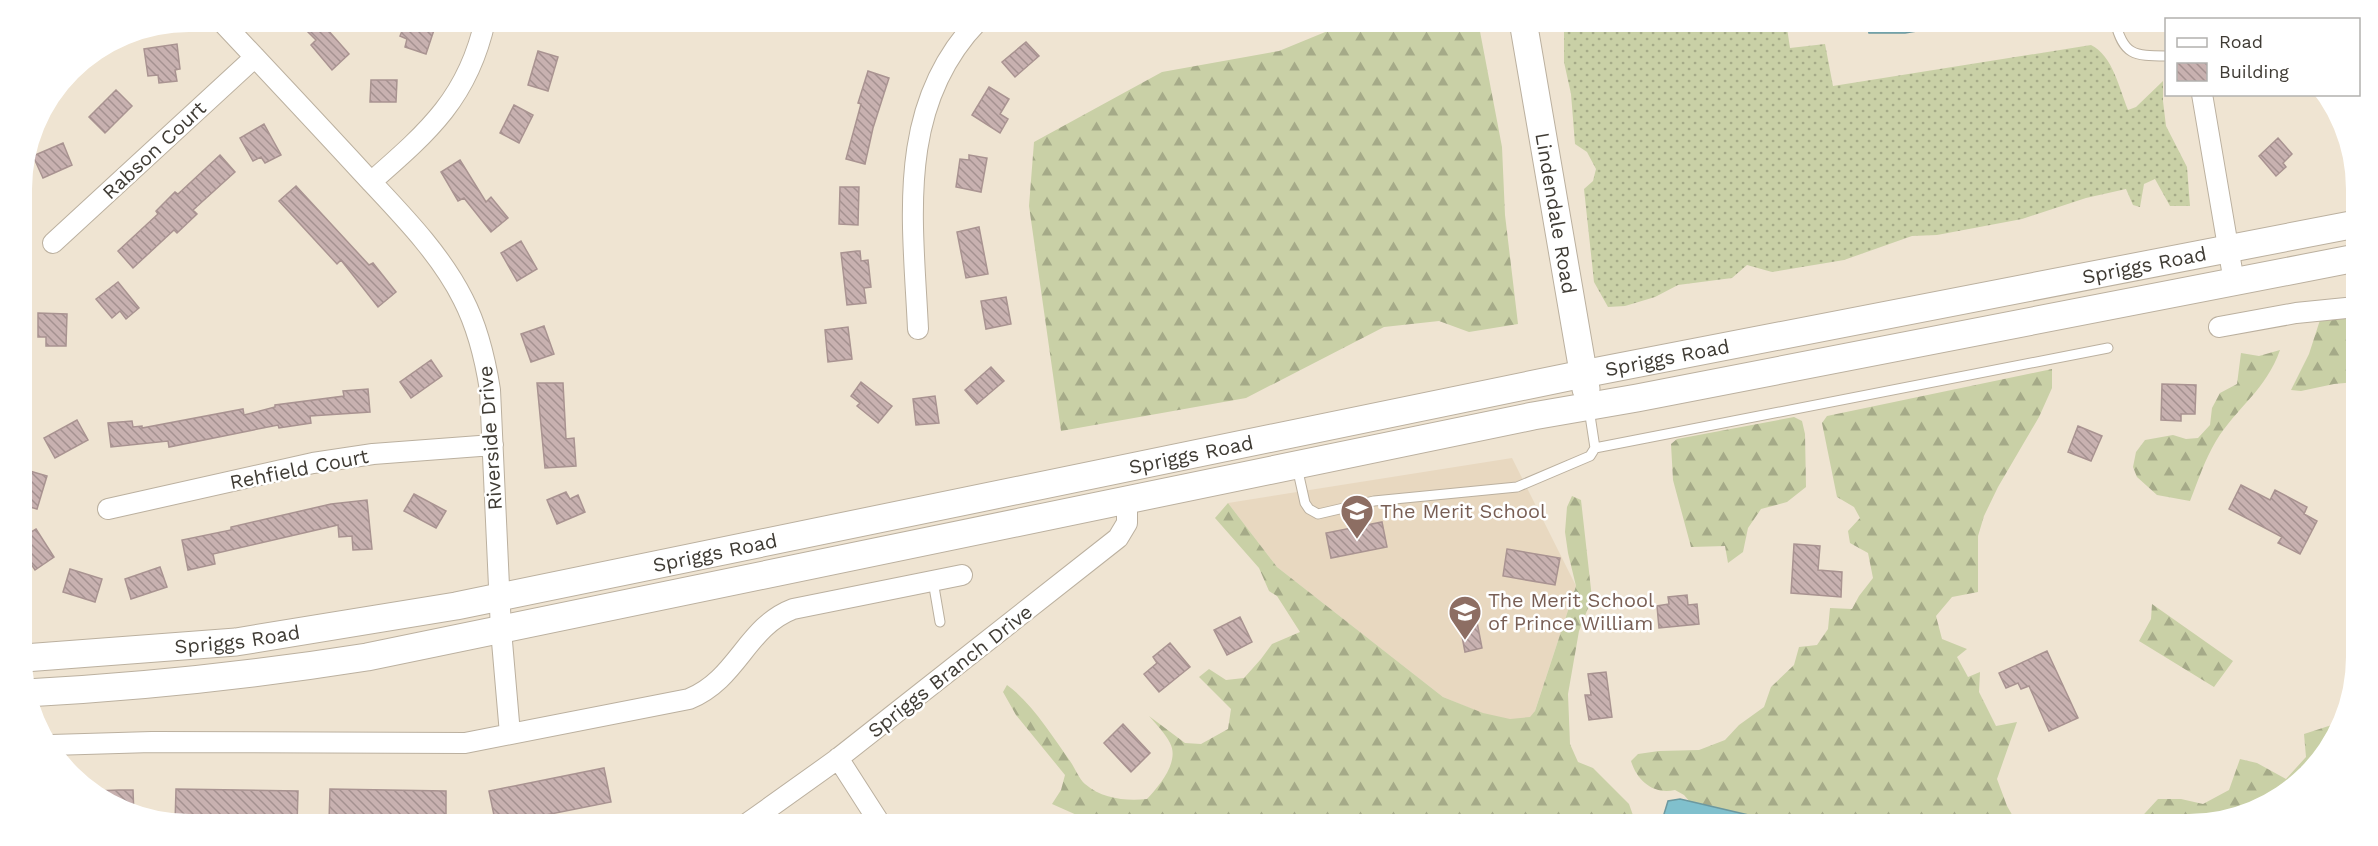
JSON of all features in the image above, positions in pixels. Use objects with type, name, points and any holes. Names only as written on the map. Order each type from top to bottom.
[{"type":"main road","name":"Lindendale Road","points":[[1524,32],[1589,406]]},
{"type":"main road","name":"Spriggs Road","points":[[32,657],[236,642],[456,606],[1583,374],[2346,226]]},
{"type":"main road","name":"Spriggs Road","points":[[36,692],[149,685],[259,674],[367,657],[1296,464],[2346,260]]},
{"type":"street","name":"Riverside Drive","points":[[232,32],[426,244],[463,298],[476,327],[486,365],[493,445],[499,596],[510,734]]},
{"type":"street","points":[[371,182],[426,134],[446,111],[475,57],[482,32]]},
{"type":"street","points":[[918,329],[912,197],[919,136],[927,105],[939,76],[969,32]]},
{"type":"street","name":"Rabson Court","points":[[53,243],[255,57]]},
{"type":"street","points":[[2202,96],[2234,282]]},
{"type":"street","points":[[2219,327],[2295,313],[2346,308]]},
{"type":"street","name":"Rehfield Court","points":[[108,509],[313,463],[396,452],[493,445]]},
{"type":"street","name":"Spriggs Branch Drive","points":[[760,814],[838,758],[1118,538],[1127,523],[1127,499]]},
{"type":"street","points":[[58,745],[152,742],[465,742],[510,734],[688,699],[703,693],[721,680],[759,632],[783,612],[962,575]]},
{"type":"street","points":[[838,758],[874,814]]},
{"type":"lane","points":[[2118,32],[2122,44],[2127,49],[2149,56],[2165,56]]},
{"type":"lane","points":[[1595,448],[2108,348]]},
{"type":"lane","points":[[1296,464],[1305,503],[1309,510],[1318,514],[1374,501],[1517,487],[1590,456],[1595,448],[1589,406]]},
{"type":"lane","points":[[933,581],[940,622]]},
{"type":"shaded area","name":"The Merit School of Prince William","points":[[1512,458],[1576,586],[1528,732],[1443,697],[1277,567],[1228,503]]},
{"type":"green space","points":[[1325,32],[1480,32],[1502,147],[1505,215],[1518,324],[1469,332],[1439,321],[1384,327],[1246,398],[1061,431],[1029,206],[1034,142],[1162,72],[1279,51]]},
{"type":"green space","points":[[1564,32],[1788,32],[1790,48],[1825,44],[1833,86],[2091,45],[2099,50],[2110,65],[2128,110],[2136,107],[2163,81],[2166,126],[2187,167],[2190,206],[2170,206],[2155,179],[2144,184],[2140,207],[2133,205],[2126,189],[2086,198],[2022,219],[1937,235],[1912,236],[1844,260],[1772,272],[1747,265],[1732,278],[1678,285],[1655,297],[1625,306],[1608,307],[1594,282],[1584,189],[1593,181],[1596,169],[1587,152],[1575,144],[1571,94],[1564,62]]},
{"type":"green space","points":[[2346,317],[2346,383],[2301,391],[2291,390],[2309,354],[2320,320]]},
{"type":"green space","points":[[2280,350],[2267,376],[2216,441],[2190,501],[2157,495],[2137,477],[2133,467],[2136,452],[2145,440],[2173,435],[2186,439],[2198,438],[2210,425],[2212,408],[2220,393],[2237,384],[2241,353],[2259,356]]},
{"type":"green space","points":[[2052,369],[2052,388],[2039,417],[1998,487],[1984,516],[1978,536],[1978,592],[1952,597],[1936,616],[1942,639],[1967,649],[1957,657],[1968,677],[1980,672],[1979,692],[1996,726],[2017,722],[1997,779],[2012,814],[1744,814],[1690,802],[1675,790],[1660,790],[1647,785],[1637,775],[1631,761],[1638,754],[1699,750],[1725,740],[1739,725],[1764,707],[1771,687],[1794,665],[1799,647],[1817,645],[1828,629],[1830,608],[1852,609],[1873,578],[1868,553],[1850,543],[1848,531],[1860,518],[1854,507],[1837,497],[1822,423],[1827,416]]},
{"type":"green space","points":[[1794,417],[1802,421],[1805,434],[1806,487],[1787,502],[1761,509],[1748,528],[1743,552],[1728,563],[1725,546],[1691,547],[1673,480],[1671,444],[1677,439]]},
{"type":"green space","points":[[1572,496],[1581,500],[1592,598],[1579,631],[1568,694],[1570,744],[1578,762],[1593,768],[1629,804],[1633,814],[1074,814],[1052,804],[1061,790],[1065,775],[1016,715],[1003,692],[1007,685],[1041,720],[1085,784],[1099,793],[1115,798],[1147,799],[1167,773],[1172,758],[1168,739],[1149,716],[1185,743],[1201,744],[1228,729],[1231,709],[1199,677],[1209,669],[1226,680],[1244,678],[1272,644],[1300,632],[1277,596],[1269,591],[1259,568],[1215,518],[1228,503],[1277,567],[1443,697],[1483,713],[1510,719],[1530,717],[1535,711],[1576,586],[1565,532],[1567,507]]},
{"type":"green space","points":[[2152,604],[2233,661],[2214,687],[2139,641],[2151,619]]},
{"type":"green space","points":[[2331,725],[2320,745],[2301,769],[2268,794],[2250,803],[2220,811],[2200,814],[2144,814],[2158,799],[2181,799],[2203,804],[2229,790],[2240,759],[2257,763],[2286,779],[2306,757],[2304,734]]},
{"type":"water","points":[[1869,32],[1911,32],[1905,33]]},
{"type":"water","points":[[1680,799],[1744,814],[1664,814],[1668,801]]},
{"type":"building","points":[[308,32],[330,32],[349,54],[332,70],[311,45],[316,40]]},
{"type":"building","points":[[402,32],[433,32],[426,54],[405,47],[407,39],[400,36]]},
{"type":"building","points":[[1026,42],[1039,56],[1015,77],[1002,62]]},
{"type":"building","points":[[177,44],[180,69],[175,70],[177,81],[159,83],[158,75],[148,76],[144,49]]},
{"type":"building","points":[[538,51],[558,57],[548,91],[528,85]]},
{"type":"building","points":[[868,71],[889,78],[873,128],[865,164],[846,159],[861,104],[858,103]]},
{"type":"building","points":[[371,80],[397,80],[396,102],[370,102]]},
{"type":"building","points":[[989,87],[1009,99],[1000,114],[1008,119],[1000,133],[972,115]]},
{"type":"building","points":[[116,90],[132,106],[105,133],[89,117]]},
{"type":"building","points":[[514,105],[533,115],[519,143],[500,133]]},
{"type":"building","points":[[264,124],[281,155],[265,163],[261,157],[253,161],[240,138]]},
{"type":"building","points":[[2278,138],[2292,154],[2283,163],[2286,167],[2276,176],[2259,156]]},
{"type":"building","points":[[63,143],[72,165],[43,178],[35,160],[36,155]]},
{"type":"building","points":[[220,155],[235,172],[193,210],[197,214],[177,233],[174,230],[133,268],[118,251],[158,214],[156,211],[175,192],[178,194]]},
{"type":"building","points":[[969,155],[987,158],[981,192],[956,187],[960,159],[969,160]]},
{"type":"building","points":[[460,160],[486,202],[491,197],[508,218],[491,232],[464,198],[458,201],[441,172]]},
{"type":"building","points":[[296,186],[369,265],[373,263],[396,292],[378,307],[341,260],[337,264],[279,201]]},
{"type":"building","points":[[840,187],[859,187],[858,225],[839,224]]},
{"type":"building","points":[[979,227],[988,274],[966,278],[957,232]]},
{"type":"building","points":[[521,241],[537,269],[517,281],[501,253]]},
{"type":"building","points":[[860,251],[861,261],[868,260],[871,287],[864,288],[866,303],[847,305],[841,253]]},
{"type":"building","points":[[118,282],[139,308],[126,319],[120,311],[112,318],[96,299]]},
{"type":"building","points":[[1006,297],[1011,324],[986,329],[981,301]]},
{"type":"building","points":[[38,313],[67,314],[66,346],[46,346],[46,337],[38,337]]},
{"type":"building","points":[[544,326],[554,354],[531,362],[521,334]]},
{"type":"building","points":[[848,327],[852,359],[828,362],[825,330]]},
{"type":"building","points":[[431,360],[442,376],[411,398],[400,382]]},
{"type":"building","points":[[991,367],[1004,381],[977,404],[965,390]]},
{"type":"building","points":[[861,382],[892,406],[878,423],[857,406],[860,403],[851,396]]},
{"type":"building","points":[[537,383],[563,383],[566,439],[574,438],[576,466],[545,468]]},
{"type":"building","points":[[2162,384],[2196,385],[2195,414],[2181,414],[2181,421],[2161,420]]},
{"type":"building","points":[[368,389],[370,412],[310,416],[311,423],[279,428],[278,425],[169,447],[168,441],[111,447],[108,423],[132,421],[133,427],[142,426],[142,428],[243,409],[244,415],[275,407],[275,405],[344,396],[343,391]]},
{"type":"building","points":[[935,396],[939,423],[916,425],[913,399]]},
{"type":"building","points":[[77,420],[88,440],[55,458],[44,438]]},
{"type":"building","points":[[2078,426],[2102,436],[2091,461],[2068,452]]},
{"type":"building","points":[[32,472],[47,476],[37,509],[32,508]]},
{"type":"building","points":[[2241,485],[2270,500],[2275,490],[2307,507],[2304,514],[2317,521],[2300,554],[2278,543],[2282,537],[2229,509]]},
{"type":"building","points":[[566,492],[570,499],[578,495],[585,512],[557,524],[547,500]]},
{"type":"building","points":[[414,494],[446,511],[436,528],[404,511]]},
{"type":"building","points":[[367,500],[372,549],[353,550],[352,536],[339,537],[338,525],[213,554],[215,564],[188,570],[182,540],[331,504]]},
{"type":"building","name":"The Merit School","points":[[1382,522],[1387,547],[1331,558],[1326,533]]},
{"type":"building","points":[[36,529],[54,557],[35,570],[32,566],[32,531]]},
{"type":"building","points":[[1794,544],[1820,546],[1818,570],[1842,572],[1841,597],[1791,593]]},
{"type":"building","points":[[1507,549],[1560,558],[1555,585],[1503,576]]},
{"type":"building","points":[[160,567],[167,587],[131,599],[125,579]]},
{"type":"building","points":[[70,569],[102,579],[95,602],[63,592]]},
{"type":"building","points":[[1687,595],[1688,605],[1697,604],[1699,624],[1659,628],[1657,606],[1669,604],[1668,597]]},
{"type":"building","points":[[1240,617],[1252,642],[1227,655],[1214,630]]},
{"type":"building","points":[[1477,622],[1482,648],[1465,652],[1460,626]]},
{"type":"building","points":[[1170,643],[1190,667],[1159,692],[1144,674],[1157,663],[1153,657]]},
{"type":"building","points":[[2047,651],[2078,718],[2049,731],[2029,686],[2021,689],[2018,683],[2006,688],[1999,673]]},
{"type":"building","points":[[1606,672],[1612,717],[1589,720],[1585,695],[1591,695],[1588,674]]},
{"type":"building","points":[[1123,724],[1150,753],[1131,772],[1104,743]]},
{"type":"building","points":[[604,768],[611,802],[551,814],[494,814],[489,791]]},
{"type":"building","points":[[176,789],[298,791],[297,814],[175,814]]},
{"type":"building","points":[[330,789],[446,791],[446,814],[329,814]]},
{"type":"building","points":[[133,790],[134,804],[119,798],[106,791]]},
{"type":"place","name":"The Merit School","points":[[1357,540]]},
{"type":"place","name":"The Merit School of Prince William","points":[[1465,641]]}]
